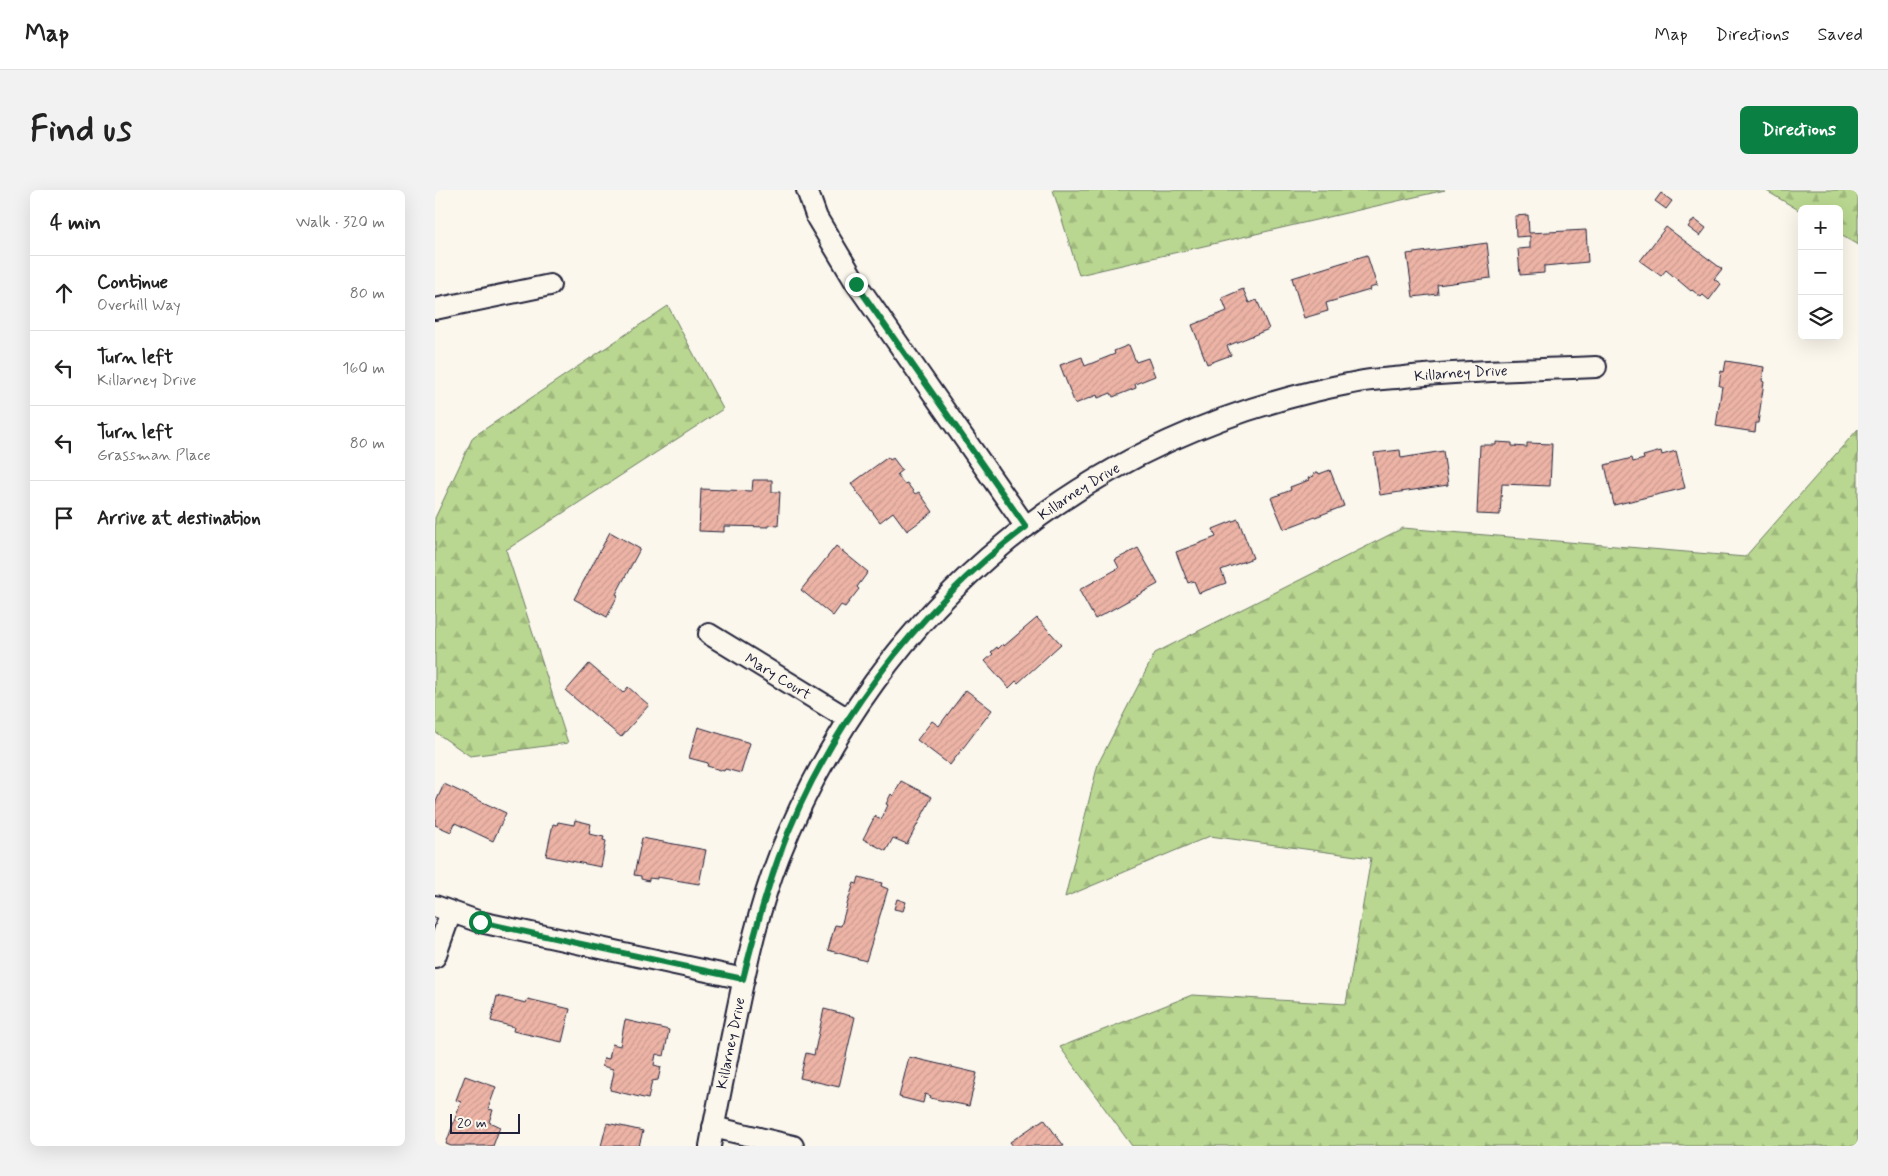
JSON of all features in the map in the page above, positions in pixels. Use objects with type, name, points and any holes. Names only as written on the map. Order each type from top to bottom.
[{"type":"street","points":[[807,190],[817,218],[856,284],[1026,527]]},
{"type":"street","points":[[435,308],[550,285]]},
{"type":"street","name":"Killarney Drive","points":[[711,1137],[754,933],[778,858],[810,786],[848,719],[895,654],[947,595],[1005,542],[1069,496],[1137,456],[1209,423],[1283,399],[1360,382],[1429,374],[1596,367]]},
{"type":"street","name":"Mary Court","points":[[709,634],[848,719]]},
{"type":"street","points":[[435,957],[443,909],[480,922],[743,979]]},
{"type":"street","points":[[711,1137],[793,1146]]},
{"type":"green space","points":[[1053,190],[1445,190],[1079,275]]},
{"type":"green space","points":[[1765,190],[1858,190],[1858,245],[1843,236],[1843,205],[1798,205],[1798,210]]},
{"type":"green space","points":[[668,306],[723,409],[506,550],[568,743],[470,756],[435,732],[435,518],[473,437]]},
{"type":"green space","points":[[1858,429],[1858,1146],[1132,1146],[1060,1047],[1192,995],[1346,1004],[1371,858],[1210,836],[1065,897],[1098,764],[1155,653],[1403,528],[1745,557]]},
{"type":"building","points":[[1661,193],[1672,201],[1666,209],[1655,201]]},
{"type":"building","points":[[1528,215],[1529,233],[1586,230],[1588,262],[1544,266],[1544,273],[1520,275],[1518,249],[1530,248],[1530,236],[1516,237],[1515,216]]},
{"type":"building","points":[[1694,219],[1706,228],[1700,236],[1688,227]]},
{"type":"building","points":[[1666,227],[1722,269],[1714,279],[1721,284],[1709,300],[1703,295],[1701,297],[1691,291],[1666,270],[1661,276],[1640,261]]},
{"type":"building","points":[[1487,243],[1491,278],[1437,285],[1438,294],[1413,297],[1407,254]]},
{"type":"building","points":[[1367,255],[1377,286],[1369,288],[1370,290],[1326,303],[1328,311],[1304,318],[1292,278]]},
{"type":"building","points":[[1243,289],[1249,303],[1257,300],[1269,329],[1227,346],[1231,355],[1207,364],[1192,325],[1227,311],[1222,298]]},
{"type":"building","points":[[1129,345],[1136,362],[1148,358],[1155,376],[1135,384],[1136,388],[1113,397],[1111,393],[1098,398],[1097,395],[1075,404],[1060,365],[1082,357],[1085,366],[1115,354],[1114,351]]},
{"type":"building","points":[[1726,361],[1764,367],[1762,381],[1764,382],[1755,432],[1716,426],[1722,386],[1719,386],[1721,371],[1724,372]]},
{"type":"building","points":[[1496,442],[1512,443],[1512,446],[1527,447],[1527,443],[1552,444],[1550,486],[1502,484],[1500,515],[1477,514],[1480,445],[1496,445]]},
{"type":"building","points":[[1400,450],[1401,458],[1443,451],[1448,485],[1380,495],[1374,453]]},
{"type":"building","points":[[1661,451],[1662,455],[1676,451],[1685,488],[1614,505],[1605,465],[1632,458],[1633,462],[1644,459],[1643,456]]},
{"type":"building","points":[[888,457],[890,460],[893,458],[902,470],[897,474],[904,484],[907,483],[915,494],[919,492],[933,512],[907,531],[893,512],[880,522],[851,484]]},
{"type":"building","points":[[1330,470],[1344,506],[1284,529],[1271,498],[1291,490],[1290,487],[1309,480],[1308,478],[1314,476],[1313,474]]},
{"type":"building","points":[[753,480],[772,480],[772,492],[780,492],[778,526],[724,526],[724,532],[699,531],[701,489],[752,491]]},
{"type":"building","points":[[1238,519],[1253,558],[1221,570],[1226,583],[1199,593],[1194,581],[1188,583],[1176,552],[1216,537],[1213,529]]},
{"type":"building","points":[[610,532],[640,549],[616,594],[618,595],[607,617],[574,599]]},
{"type":"building","points":[[836,546],[868,572],[857,587],[859,589],[845,607],[841,605],[833,616],[801,590]]},
{"type":"building","points":[[1138,548],[1158,584],[1095,619],[1079,590],[1119,568],[1115,560]]},
{"type":"building","points":[[1037,618],[1061,644],[1018,683],[1016,681],[1009,688],[985,661],[993,654],[991,652],[997,647],[998,649],[1003,644],[1004,646]]},
{"type":"building","points":[[589,664],[623,693],[628,687],[649,705],[621,737],[566,691]]},
{"type":"building","points":[[966,690],[992,710],[950,765],[917,740],[932,721],[939,726]]},
{"type":"building","points":[[698,727],[750,743],[741,773],[725,769],[724,771],[707,766],[708,763],[689,758]]},
{"type":"building","points":[[901,781],[932,797],[907,844],[893,838],[886,851],[863,839],[875,816],[881,820],[891,794],[893,796]]},
{"type":"building","points":[[444,784],[506,813],[493,841],[455,823],[451,832],[435,825],[435,804]]},
{"type":"building","points":[[575,820],[591,824],[589,834],[604,837],[603,840],[606,841],[601,867],[546,856],[553,824],[557,825],[558,822],[574,825]]},
{"type":"building","points":[[642,838],[706,850],[699,884],[657,877],[657,879],[649,878],[649,881],[641,879],[641,876],[634,875]]},
{"type":"building","points":[[859,877],[882,883],[881,886],[888,889],[866,961],[828,950],[835,925],[841,926],[854,883],[857,884]]},
{"type":"building","points":[[897,899],[906,902],[903,911],[894,909]]},
{"type":"building","points":[[497,996],[526,1003],[528,999],[570,1009],[562,1042],[513,1031],[514,1027],[491,1021]]},
{"type":"building","points":[[824,1009],[855,1017],[839,1087],[800,1078],[806,1053],[814,1055]]},
{"type":"building","points":[[625,1020],[669,1030],[664,1056],[656,1054],[654,1065],[661,1067],[658,1080],[652,1081],[648,1099],[610,1090],[613,1069],[602,1066],[604,1058],[609,1059],[612,1044],[620,1046]]},
{"type":"building","points":[[909,1057],[977,1073],[969,1106],[930,1098],[931,1096],[925,1094],[923,1103],[899,1097]]},
{"type":"building","points":[[465,1076],[496,1087],[488,1109],[493,1110],[489,1122],[500,1127],[493,1146],[451,1146],[446,1144],[461,1102],[456,1100]]},
{"type":"building","points":[[1044,1119],[1064,1146],[1013,1146],[1010,1142]]},
{"type":"building","points":[[607,1123],[643,1131],[639,1146],[601,1146]]},
{"type":"route","points":[[480,922],[743,979],[754,933],[778,858],[810,786],[848,719],[895,654],[947,595],[1005,542],[1026,527],[856,284]]}]
